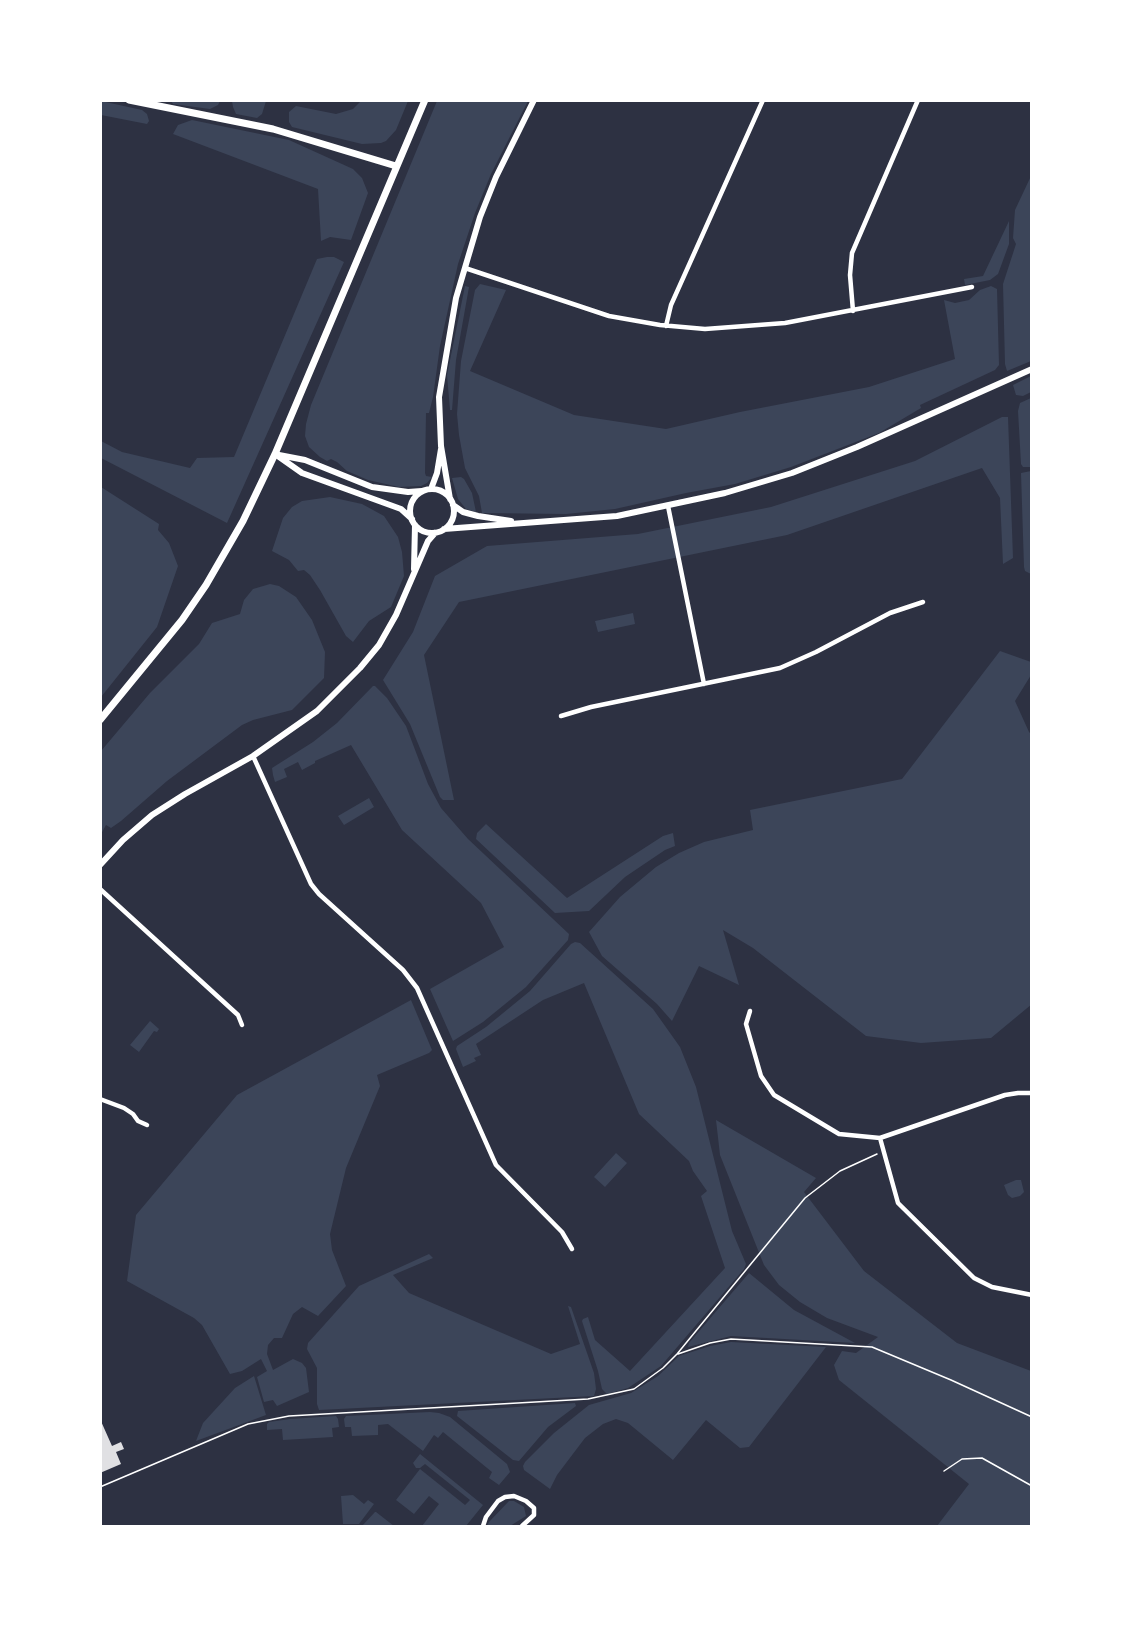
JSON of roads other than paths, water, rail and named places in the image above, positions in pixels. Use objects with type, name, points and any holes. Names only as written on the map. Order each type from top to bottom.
[{"type":"main road","points":[[129,100],[273,129],[396,166]]},
{"type":"main road","points":[[100,720],[175,629],[206,585],[243,521],[275,454],[425,100]]},
{"type":"street","points":[[444,529],[452,519],[452,502],[441,446],[439,397],[456,298],[480,217],[496,177],[534,100]]},
{"type":"street","points":[[666,326],[671,305],[764,100]]},
{"type":"street","points":[[853,311],[850,275],[852,253],[918,100]]},
{"type":"street","points":[[465,267],[609,316],[666,326],[705,329],[785,323],[972,287]]},
{"type":"street","points":[[100,865],[123,840],[152,815],[184,794],[253,756],[318,711],[379,645],[391,625],[428,541],[435,533],[444,529],[617,516],[725,492],[792,473],[857,447],[1032,369]]},
{"type":"street","points":[[431,489],[441,446]]},
{"type":"street","points":[[275,454],[305,460],[372,488],[408,492],[431,489],[444,493],[463,512],[520,522]]},
{"type":"street","points":[[275,454],[302,473],[401,509],[424,531],[435,533]]},
{"type":"street","points":[[414,572],[414,522],[410,511],[411,504],[422,491]]},
{"type":"street","points":[[668,506],[704,684]]},
{"type":"street","points":[[561,716],[591,707],[780,668],[890,613],[923,602]]},
{"type":"street","points":[[253,756],[311,885],[403,970],[417,988],[496,1165],[562,1232],[572,1249]]},
{"type":"street","points":[[100,889],[238,1015],[242,1025]]},
{"type":"street","points":[[750,1011],[746,1024],[761,1076],[774,1095],[839,1134],[880,1138],[1005,1095],[1032,1093]]},
{"type":"street","points":[[100,1099],[124,1108],[138,1121],[147,1125]]},
{"type":"street","points":[[880,1138],[898,1203],[974,1278],[992,1287],[1032,1295]]},
{"type":"street","points":[[483,1527],[486,1517],[498,1502],[505,1497],[514,1496],[526,1501],[534,1508],[534,1515],[522,1527]]}]
